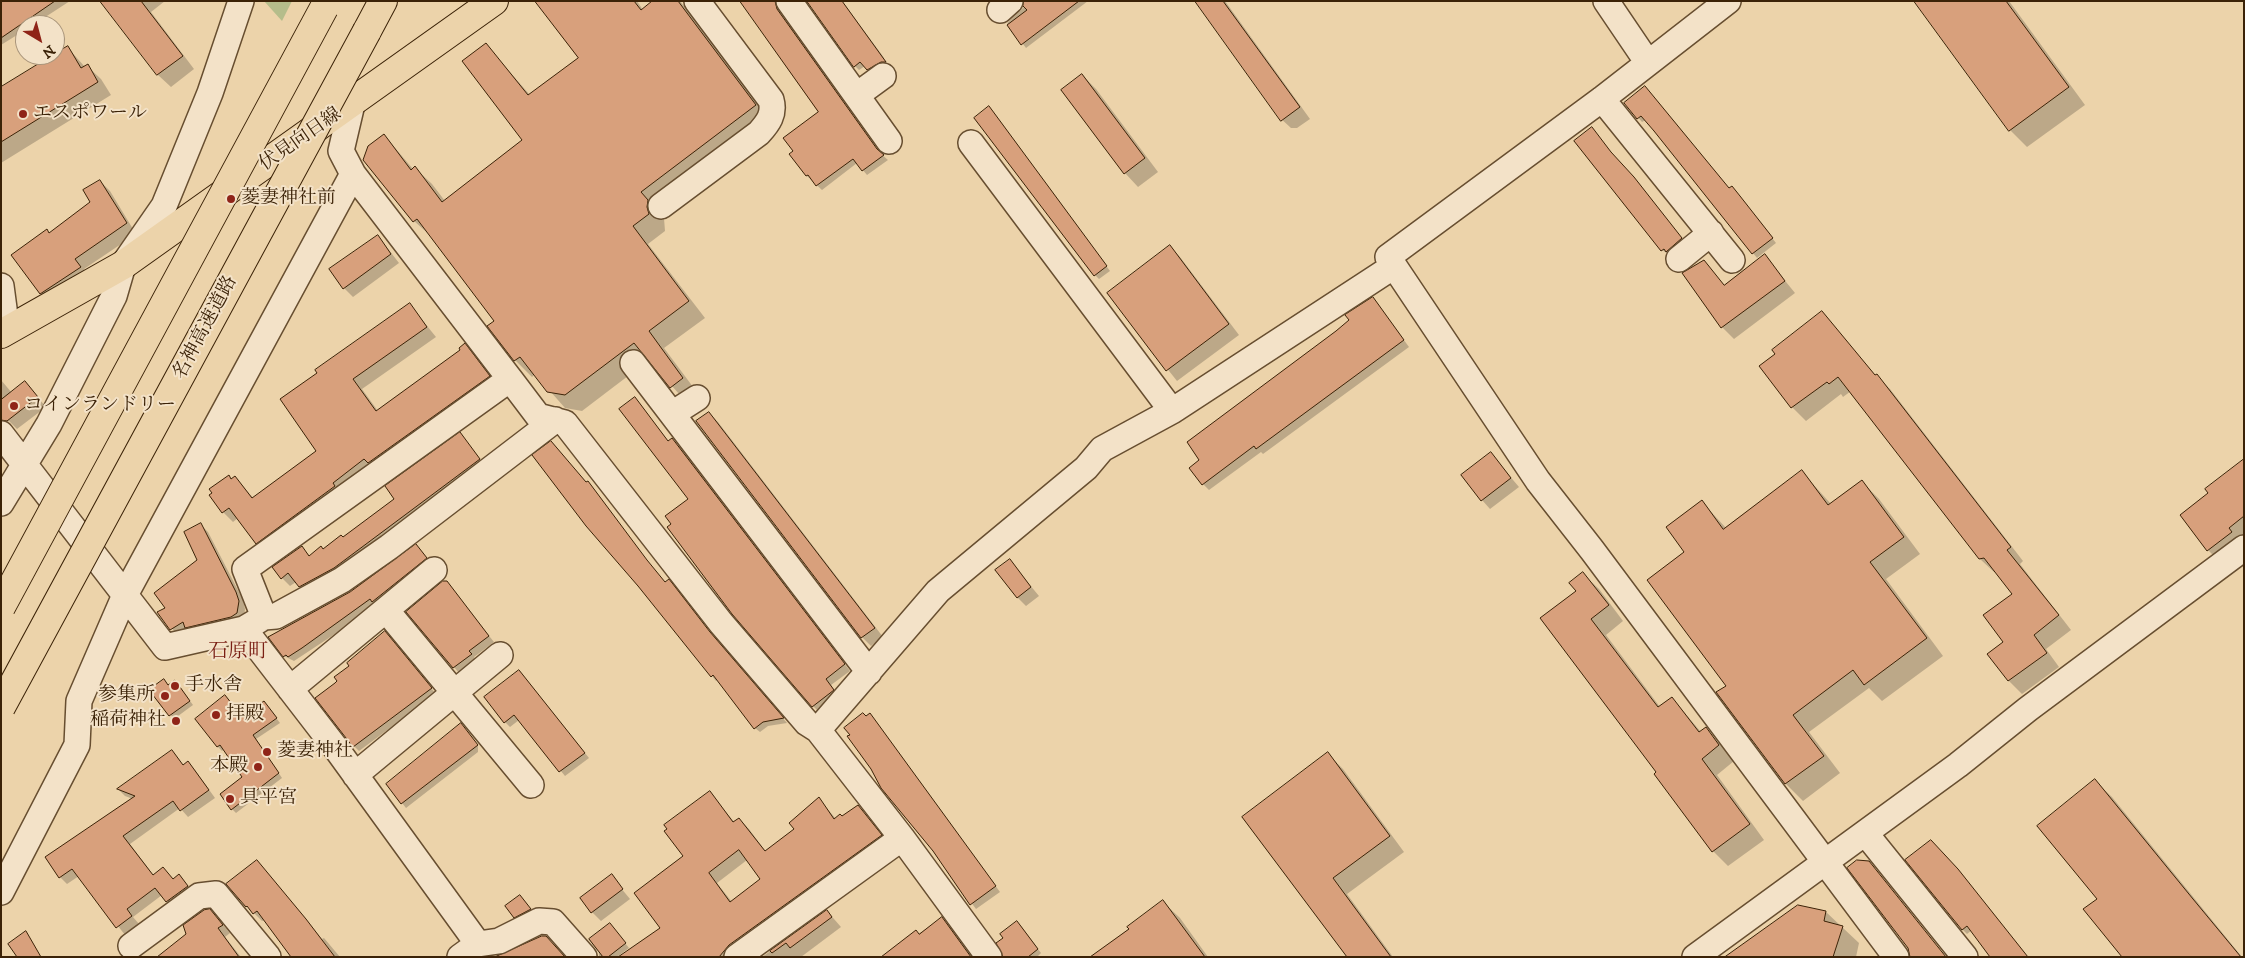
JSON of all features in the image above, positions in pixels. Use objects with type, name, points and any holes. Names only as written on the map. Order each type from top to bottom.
[{"type":"main road","name":"名神高速道路","points":[[1,707],[383,1]]},
{"type":"main road","points":[[1,607],[326,4]]},
{"type":"main road","name":"伏見向日線","points":[[4,333],[124,265],[352,104],[485,5]]},
{"type":"street","points":[[1,503],[49,424],[114,296],[124,265],[164,206],[210,93],[241,1]]},
{"type":"street","points":[[662,206],[758,133],[767,124],[774,109],[771,100],[697,1]]},
{"type":"street","points":[[789,1],[889,141]]},
{"type":"street","points":[[1606,1],[1648,63]]},
{"type":"street","points":[[818,730],[938,591],[1086,468],[1102,449],[1172,411],[1391,262],[1728,1]]},
{"type":"street","points":[[857,95],[883,76]]},
{"type":"street","points":[[1602,99],[1732,260]]},
{"type":"street","points":[[352,104],[341,151],[353,174],[538,416],[565,423],[721,623],[808,723],[818,730],[902,838],[989,957]]},
{"type":"street","points":[[971,143],[1172,411]]},
{"type":"street","points":[[1,892],[77,745],[79,701],[125,595],[353,174]]},
{"type":"street","points":[[1679,259],[1711,233]]},
{"type":"street","points":[[1391,262],[1538,482],[1896,957]]},
{"type":"street","points":[[1,286],[4,333]]},
{"type":"street","points":[[633,363],[869,672]]},
{"type":"street","points":[[510,379],[245,569],[254,623],[290,689],[355,775],[469,950],[499,941],[539,921],[553,922],[584,957]]},
{"type":"street","points":[[672,414],[697,398]]},
{"type":"street","points":[[1,434],[164,647],[276,616],[342,580],[389,548],[555,420]]},
{"type":"street","points":[[1695,957],[1866,834],[2244,548]]},
{"type":"street","points":[[290,689],[434,570]]},
{"type":"street","points":[[386,610],[531,785]]},
{"type":"street","points":[[355,775],[500,655]]},
{"type":"street","points":[[1866,834],[1966,957]]},
{"type":"street","points":[[738,957],[902,838]]},
{"type":"street","points":[[131,946],[199,896],[216,894],[268,957]]},
{"type":"green space","points":[[264,1],[292,1],[282,21]]},
{"type":"building","points":[[1,1],[55,1],[35,15],[15,15],[15,28],[1,38]]},
{"type":"building","points":[[100,1],[141,1],[183,56],[157,75]]},
{"type":"building","points":[[535,1],[634,1],[641,10],[652,1],[678,1],[756,105],[641,192],[648,200],[649,214],[633,226],[689,301],[649,331],[683,378],[670,388],[634,343],[565,395],[547,392],[520,357],[514,361],[487,326],[494,321],[417,219],[413,222],[363,160],[368,146],[384,134],[411,170],[415,166],[442,202],[522,140],[462,61],[486,43],[528,95],[578,58]]},
{"type":"building","points":[[740,1],[775,1],[777,9],[877,149],[884,155],[862,171],[853,159],[816,186],[808,175],[806,176],[789,154],[793,151],[783,138],[818,112]]},
{"type":"building","points":[[807,1],[842,1],[886,62],[881,62],[867,70],[860,62],[854,67]]},
{"type":"building","points":[[1024,1],[1079,1],[1021,45],[1007,25],[1027,10],[1023,6]]},
{"type":"building","points":[[1195,1],[1223,1],[1300,107],[1281,121]]},
{"type":"building","points":[[1914,1],[2006,1],[2069,87],[2009,131]]},
{"type":"building","name":"エスポワール","points":[[68,46],[81,68],[88,64],[98,82],[1,142],[1,87],[37,65],[65,65],[65,48]]},
{"type":"building","points":[[1082,74],[1145,158],[1124,174],[1061,90]]},
{"type":"building","points":[[1645,86],[1729,188],[1732,186],[1773,238],[1752,254],[1654,131],[1641,116],[1637,119],[1624,103]]},
{"type":"building","points":[[989,106],[1107,266],[1094,276],[974,118]]},
{"type":"building","points":[[1592,127],[1682,238],[1666,252],[1664,249],[1661,251],[1574,141]]},
{"type":"building","points":[[100,180],[127,223],[75,259],[81,267],[40,294],[11,255],[47,229],[49,233],[90,202],[83,190]]},
{"type":"building","points":[[378,235],[391,254],[343,289],[329,269]]},
{"type":"building","points":[[1170,245],[1229,324],[1166,371],[1107,293]]},
{"type":"building","points":[[1765,254],[1785,281],[1721,328],[1682,273],[1704,260],[1724,285]]},
{"type":"building","points":[[1373,297],[1404,340],[1256,449],[1254,446],[1202,485],[1189,468],[1199,460],[1187,442],[1336,331],[1349,320],[1345,315]]},
{"type":"building","points":[[410,303],[427,327],[353,379],[376,411],[460,350],[459,348],[465,343],[490,376],[368,463],[364,459],[333,483],[335,486],[256,544],[229,508],[222,513],[209,495],[212,493],[209,489],[229,475],[231,479],[235,476],[252,498],[316,451],[280,399],[317,373],[315,370]]},
{"type":"building","points":[[1822,311],[1875,375],[1877,374],[2011,547],[2007,550],[2059,615],[2034,635],[2047,653],[2008,681],[1987,654],[2003,642],[1983,615],[2012,594],[1984,558],[1979,559],[1838,377],[1829,384],[1827,382],[1791,408],[1759,366],[1775,354],[1772,350]]},
{"type":"building","name":"コインランドリー","points":[[25,381],[38,397],[7,421],[1,420],[1,400]]},
{"type":"building","points":[[635,397],[668,441],[672,438],[845,664],[826,679],[834,690],[812,707],[732,614],[667,527],[671,524],[665,516],[688,499],[619,409]]},
{"type":"building","points":[[709,412],[875,628],[861,638],[696,421]]},
{"type":"building","points":[[460,432],[480,459],[334,568],[299,587],[288,573],[281,579],[272,567],[302,546],[309,556],[321,546],[323,549],[341,535],[343,537],[394,499],[385,486]]},
{"type":"building","points":[[551,441],[586,482],[588,481],[665,582],[669,579],[710,632],[784,718],[763,722],[754,729],[713,675],[711,677],[638,586],[586,526],[532,455]]},
{"type":"building","points":[[1491,452],[1511,478],[1481,501],[1461,475]]},
{"type":"building","points":[[2244,459],[2244,516],[2229,528],[2232,532],[2207,551],[2180,515],[2208,493],[2205,489]]},
{"type":"building","points":[[1802,470],[1828,505],[1862,480],[1904,537],[1870,562],[1927,638],[1864,685],[1853,670],[1793,715],[1824,756],[1785,784],[1716,692],[1726,686],[1647,580],[1684,552],[1666,527],[1702,500],[1723,529]]},
{"type":"building","points":[[201,523],[236,592],[239,601],[237,613],[231,617],[185,628],[183,622],[170,630],[157,612],[165,608],[154,593],[197,560],[184,532]]},
{"type":"building","points":[[416,544],[427,558],[372,602],[370,599],[288,657],[286,655],[283,657],[268,637],[350,592]]},
{"type":"building","points":[[1010,559],[1031,587],[1017,598],[995,570]]},
{"type":"building","points":[[1583,572],[1609,605],[1591,619],[1658,707],[1672,697],[1699,732],[1706,727],[1719,745],[1702,759],[1750,824],[1712,852],[1654,774],[1656,772],[1540,618],[1576,591],[1569,583]]},
{"type":"building","points":[[443,581],[447,581],[489,636],[469,651],[472,654],[453,668],[406,612]]},
{"type":"building","points":[[385,631],[432,688],[353,747],[315,698],[337,681],[334,677],[349,666],[347,663]]},
{"type":"building","points":[[519,670],[585,753],[559,772],[514,715],[504,723],[484,697]]},
{"type":"building","name":"参集所","points":[[164,679],[168,685],[175,680],[190,701],[169,716],[149,690]]},
{"type":"building","points":[[225,695],[242,717],[264,701],[277,718],[253,735],[279,773],[231,810],[220,794],[242,777],[220,745],[217,747],[195,719]]},
{"type":"building","points":[[863,713],[866,716],[870,713],[996,886],[970,905],[933,851],[881,788],[871,769],[847,736],[850,735],[844,728]]},
{"type":"building","points":[[461,723],[478,745],[401,804],[386,784]]},
{"type":"building","points":[[172,750],[183,765],[188,761],[209,790],[180,811],[173,801],[123,836],[153,875],[163,867],[173,879],[179,874],[188,886],[166,902],[155,888],[127,909],[132,916],[116,928],[72,869],[59,878],[45,857],[135,796],[117,789]]},
{"type":"building","points":[[1328,752],[1390,836],[1333,878],[1391,957],[1347,957],[1242,817]]},
{"type":"building","points":[[2095,779],[2241,957],[2122,957],[2083,909],[2097,899],[2037,826]]},
{"type":"building","points":[[710,791],[733,822],[739,818],[765,851],[794,829],[789,823],[819,797],[834,819],[858,805],[882,835],[729,945],[719,957],[618,957],[660,928],[634,893],[683,856],[664,831],[667,829],[664,825]],"holes":[[[739,850],[760,879],[730,902],[709,873]]]},
{"type":"building","points":[[1931,840],[1958,869],[2028,957],[1990,957],[1967,926],[1962,930],[1905,860]]},
{"type":"building","points":[[257,860],[335,957],[291,957],[257,911],[253,914],[226,884]]},
{"type":"building","points":[[1857,860],[1869,861],[1946,957],[1910,957],[1908,948],[1847,868]]},
{"type":"building","points":[[612,874],[623,889],[591,913],[580,898]]},
{"type":"building","points":[[520,895],[531,909],[514,918],[505,906]]},
{"type":"building","points":[[1163,900],[1205,957],[1090,957],[1129,929],[1127,927]]},
{"type":"building","points":[[1798,905],[1826,911],[1824,921],[1843,926],[1833,957],[1725,957]]},
{"type":"building","points":[[210,909],[223,925],[218,928],[239,957],[157,957],[186,934],[183,925],[204,910]]},
{"type":"building","points":[[827,910],[832,917],[790,948],[786,943],[772,953],[770,951]]},
{"type":"building","points":[[942,917],[971,957],[881,957],[916,930],[919,934]]},
{"type":"building","points":[[1017,921],[1038,949],[1028,957],[1003,957],[996,943],[1003,938],[1000,934]]},
{"type":"building","points":[[610,923],[626,943],[608,957],[603,957],[589,939]]},
{"type":"building","points":[[26,931],[41,957],[17,957],[8,944]]},
{"type":"building","points":[[542,936],[546,936],[565,957],[495,957]]},
{"type":"place","name":"エスポワール","points":[[23,114]]},
{"type":"place","name":"菱妻神社前","points":[[231,199]]},
{"type":"place","name":"コインランドリー","points":[[14,406]]},
{"type":"place","name":"手水舎","points":[[175,686]]},
{"type":"place","name":"参集所","points":[[165,696]]},
{"type":"place","name":"拝殿","points":[[216,715]]},
{"type":"place","name":"稲荷神社","points":[[176,721]]},
{"type":"place","name":"菱妻神社","points":[[267,752]]},
{"type":"place","name":"本殿","points":[[258,767]]},
{"type":"place","name":"具平宮","points":[[230,799]]},
{"type":"district","name":"石原町","points":[[238,653]]}]
